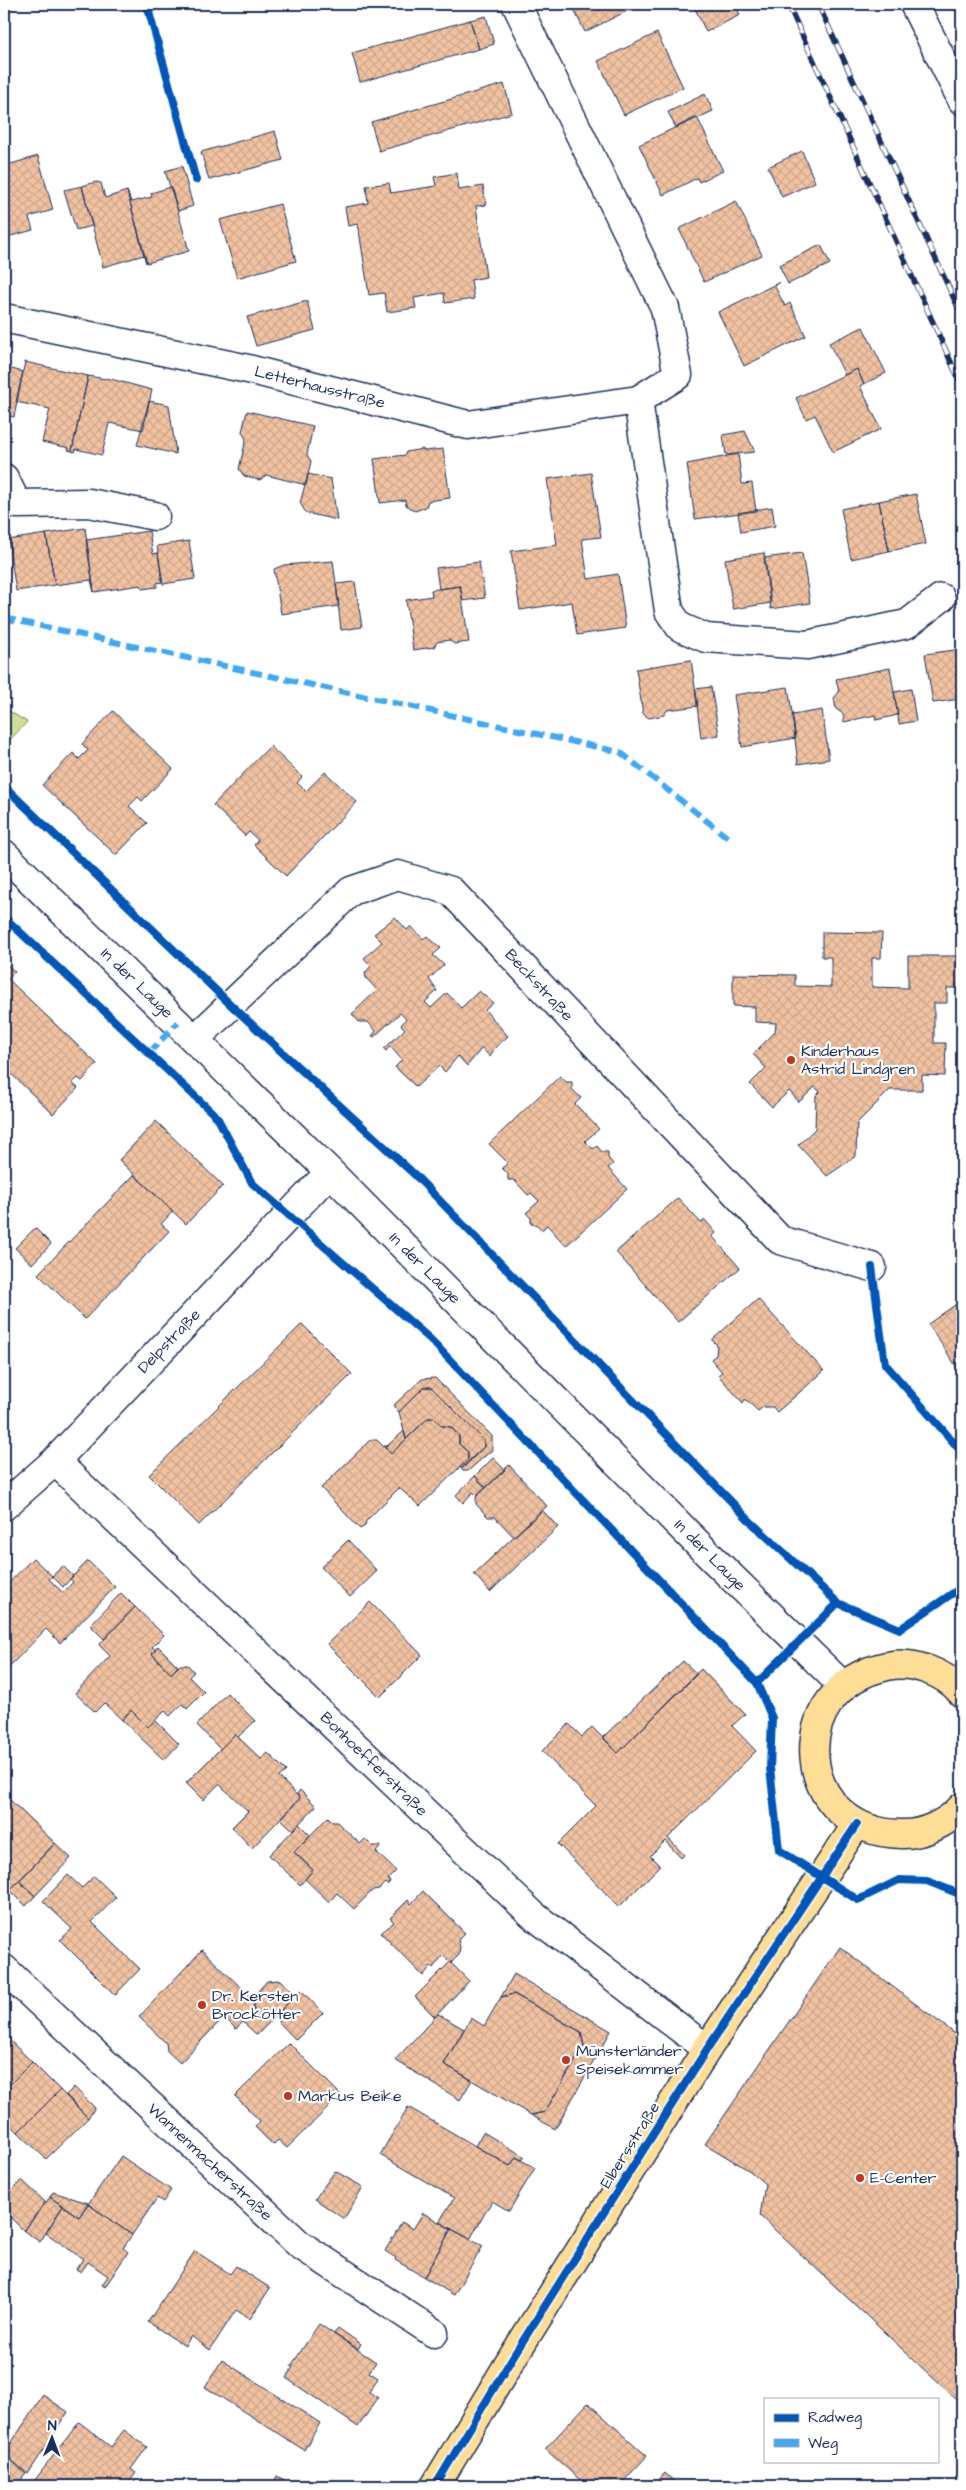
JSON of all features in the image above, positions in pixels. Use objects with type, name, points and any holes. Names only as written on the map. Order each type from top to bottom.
[{"type":"main road","points":[[962,1691],[940,1675],[915,1666],[889,1665],[864,1671],[842,1685],[827,1703],[817,1724],[813,1747],[815,1770],[824,1792],[838,1811],[857,1824],[883,1834],[912,1834],[938,1826],[962,1809]]},
{"type":"main road","name":"Elbersstraße","points":[[435,2486],[519,2347],[707,2049],[857,1824]]},
{"type":"street","name":"Letterhausstraße","points":[[4,318],[248,369],[468,425],[638,400],[678,375],[665,308],[516,4]]},
{"type":"street","points":[[914,4],[962,100]]},
{"type":"street","points":[[638,400],[670,611],[680,627],[706,638],[807,646],[907,624],[940,598]]},
{"type":"street","points":[[4,478],[17,504],[89,503],[154,516]]},
{"type":"street","name":"In der Lauge","points":[[4,854],[330,1172],[712,1558],[842,1685]]},
{"type":"street","name":"Beckstraße","points":[[195,1039],[351,891],[398,875],[451,891],[780,1240],[872,1267]]},
{"type":"street","name":"Delpstraße","points":[[4,1506],[55,1461],[330,1172]]},
{"type":"street","name":"Bonhoefferstraße","points":[[55,1461],[533,1915],[707,2049]]},
{"type":"street","name":"Wannenmacherstraße","points":[[4,1969],[299,2244],[434,2333]]},
{"type":"green space","points":[[4,708],[27,722],[4,746]]},
{"type":"building","points":[[571,4],[634,4],[635,7],[585,32]]},
{"type":"building","points":[[693,4],[735,4],[740,15],[706,32]]},
{"type":"building","points":[[486,16],[494,44],[479,49],[470,20]]},
{"type":"building","points":[[470,20],[479,49],[360,82],[352,53]]},
{"type":"building","points":[[657,33],[683,87],[624,115],[598,61]]},
{"type":"building","points":[[504,84],[512,113],[379,151],[371,122]]},
{"type":"building","points":[[705,94],[713,111],[676,128],[668,112]]},
{"type":"building","points":[[697,117],[723,171],[699,182],[697,178],[663,195],[639,145]]},
{"type":"building","points":[[275,131],[283,160],[209,180],[201,152]]},
{"type":"building","points":[[802,151],[815,182],[782,197],[768,167]]},
{"type":"building","points":[[38,156],[53,210],[29,217],[33,230],[4,238],[4,166]]},
{"type":"building","points":[[182,166],[193,206],[178,211],[165,171]]},
{"type":"building","points":[[457,173],[459,190],[483,186],[486,205],[476,206],[486,277],[471,280],[474,299],[445,303],[444,293],[414,298],[416,308],[387,312],[384,293],[369,295],[358,224],[348,226],[345,207],[368,203],[366,186],[389,183],[391,193],[436,186],[434,177]]},
{"type":"building","points":[[96,182],[101,183],[105,198],[127,191],[144,255],[103,267],[82,186]]},
{"type":"building","points":[[82,186],[92,226],[76,230],[64,190]]},
{"type":"building","points":[[171,187],[189,251],[147,263],[127,191],[131,202],[152,197],[151,193]]},
{"type":"building","points":[[736,201],[762,255],[704,282],[679,229]]},
{"type":"building","points":[[280,204],[296,261],[237,278],[220,220]]},
{"type":"building","points":[[821,245],[830,264],[788,284],[779,265]]},
{"type":"building","points":[[780,282],[775,287],[785,306],[790,303],[806,336],[744,366],[718,312]]},
{"type":"building","points":[[307,301],[315,330],[256,346],[247,317]]},
{"type":"building","points":[[863,327],[886,373],[864,384],[857,369],[845,375],[829,343]]},
{"type":"building","points":[[25,362],[88,376],[72,451],[68,450],[69,448],[42,442],[50,409],[16,402]]},
{"type":"building","points":[[4,367],[23,372],[14,417],[4,415]]},
{"type":"building","points":[[857,369],[864,384],[860,386],[881,429],[833,452],[815,415],[806,419],[796,398]]},
{"type":"building","points":[[88,376],[107,378],[152,390],[143,430],[109,423],[102,455],[76,449],[75,452],[72,451]]},
{"type":"building","points":[[149,401],[169,405],[176,454],[137,445]]},
{"type":"building","points":[[247,411],[313,426],[307,455],[311,461],[306,485],[266,475],[260,480],[244,476],[239,469],[246,439],[242,432]]},
{"type":"building","points":[[745,431],[755,452],[726,455],[723,435]]},
{"type":"building","points":[[422,449],[425,451],[443,449],[450,498],[428,501],[426,507],[415,511],[406,505],[405,500],[380,503],[374,459],[405,455],[406,452]]},
{"type":"building","points":[[738,454],[742,484],[752,483],[756,511],[695,519],[687,464]]},
{"type":"building","points":[[591,473],[601,537],[582,539],[588,579],[618,574],[626,628],[577,635],[572,602],[520,610],[511,551],[557,545],[547,479]]},
{"type":"building","points":[[308,474],[331,479],[337,520],[306,513],[300,503]]},
{"type":"building","points":[[916,494],[926,544],[889,551],[879,501]]},
{"type":"building","points":[[879,501],[889,551],[851,559],[841,509]]},
{"type":"building","points":[[772,507],[775,526],[741,532],[738,513]]},
{"type":"building","points":[[85,528],[94,592],[91,580],[55,585],[46,534]]},
{"type":"building","points":[[149,531],[153,554],[158,553],[162,582],[157,583],[157,587],[142,589],[141,585],[94,592],[86,540]]},
{"type":"building","points":[[46,534],[55,585],[16,591],[8,540]]},
{"type":"building","points":[[189,541],[195,579],[163,584],[157,546]]},
{"type":"building","points":[[764,553],[771,603],[733,609],[725,559]]},
{"type":"building","points":[[802,553],[810,603],[771,609],[764,558]]},
{"type":"building","points":[[333,561],[339,606],[281,614],[274,569],[284,565]]},
{"type":"building","points":[[479,562],[485,598],[463,601],[460,586],[439,589],[436,568]]},
{"type":"building","points":[[355,582],[362,627],[341,630],[336,584]]},
{"type":"building","points":[[460,586],[469,642],[454,644],[449,640],[437,642],[434,647],[413,650],[406,600],[432,596],[431,590]]},
{"type":"building","points":[[962,649],[962,710],[960,699],[933,703],[925,654]]},
{"type":"building","points":[[691,660],[698,706],[667,710],[664,715],[649,718],[643,714],[636,669]]},
{"type":"building","points":[[890,668],[898,715],[876,720],[875,715],[844,722],[843,714],[836,709],[834,698],[839,692],[836,679]]},
{"type":"building","points":[[711,687],[719,735],[701,738],[695,689]]},
{"type":"building","points":[[788,687],[796,738],[742,747],[734,695]]},
{"type":"building","points":[[911,689],[916,721],[899,724],[894,692]]},
{"type":"building","points":[[822,710],[829,759],[798,764],[792,715]]},
{"type":"building","points":[[113,711],[173,769],[142,801],[138,797],[129,806],[147,823],[116,855],[42,785],[73,753],[79,759],[88,750],[82,744]]},
{"type":"building","points":[[270,746],[302,777],[297,783],[306,791],[325,772],[357,802],[286,876],[254,845],[258,840],[249,832],[245,836],[213,805]]},
{"type":"building","points":[[395,917],[407,930],[411,926],[423,939],[427,936],[441,948],[433,955],[444,965],[429,979],[437,991],[425,1002],[431,1008],[447,993],[461,1008],[479,991],[493,1003],[485,1010],[508,1036],[494,1049],[490,1057],[482,1048],[467,1066],[458,1056],[445,1072],[439,1066],[416,1087],[395,1067],[402,1060],[390,1046],[386,1051],[384,1049],[405,1029],[401,1025],[406,1019],[400,1013],[374,1037],[372,1036],[376,1031],[368,1022],[359,1022],[352,1014],[377,990],[366,978],[365,973],[371,966],[364,958],[382,942],[374,934]]},
{"type":"building","points":[[822,932],[882,933],[881,958],[872,958],[872,987],[908,988],[908,956],[962,956],[962,988],[947,988],[947,1003],[934,1003],[934,1043],[946,1043],[945,1076],[922,1075],[922,1090],[890,1090],[857,1123],[856,1156],[827,1176],[798,1145],[815,1129],[816,1096],[820,1092],[815,1087],[799,1102],[789,1091],[772,1107],[750,1084],[766,1068],[753,1054],[775,1032],[776,1023],[755,1022],[755,1007],[733,1006],[733,974],[795,975],[795,986],[831,987],[831,957],[822,957]]},
{"type":"building","points":[[4,961],[15,972],[8,979],[97,1064],[82,1081],[78,1078],[72,1083],[78,1088],[53,1114],[4,1067]]},
{"type":"building","points":[[560,1076],[566,1082],[572,1082],[572,1089],[581,1098],[575,1104],[599,1129],[585,1141],[593,1149],[597,1146],[602,1152],[608,1152],[608,1158],[613,1164],[608,1168],[627,1189],[566,1246],[547,1225],[542,1230],[537,1225],[531,1224],[531,1218],[526,1213],[539,1201],[531,1193],[528,1195],[514,1180],[508,1180],[508,1174],[502,1168],[508,1163],[489,1144]]},
{"type":"building","points":[[156,1121],[223,1186],[186,1224],[119,1160]]},
{"type":"building","points":[[134,1175],[173,1211],[161,1224],[169,1231],[85,1319],[38,1274]]},
{"type":"building","points":[[678,1198],[701,1223],[705,1220],[716,1233],[712,1236],[740,1268],[678,1322],[616,1252]]},
{"type":"building","points":[[35,1228],[51,1244],[32,1264],[15,1248]]},
{"type":"building","points":[[758,1299],[824,1371],[777,1412],[773,1407],[763,1407],[758,1411],[745,1399],[743,1403],[718,1375],[722,1372],[711,1359],[716,1355],[717,1345],[712,1340]]},
{"type":"building","points":[[962,1300],[962,1375],[928,1324]]},
{"type":"building","points":[[302,1324],[352,1374],[199,1525],[149,1475]]},
{"type":"building","points":[[435,1378],[492,1436],[492,1450],[468,1471],[463,1471],[461,1468],[484,1447],[484,1440],[431,1387],[424,1387],[399,1412],[394,1407],[422,1379]]},
{"type":"building","points":[[424,1387],[431,1387],[484,1440],[484,1447],[463,1468],[460,1467],[468,1459],[468,1452],[459,1444],[459,1436],[451,1427],[442,1426],[434,1418],[428,1418],[406,1439],[399,1412]]},
{"type":"building","points":[[428,1418],[434,1418],[442,1426],[451,1427],[459,1436],[459,1444],[468,1452],[468,1459],[420,1506],[399,1488],[366,1521],[365,1526],[360,1529],[321,1488],[370,1440],[377,1440],[391,1454]]},
{"type":"building","points":[[404,1431],[406,1439],[391,1454],[384,1446],[387,1446]]},
{"type":"building","points":[[493,1458],[505,1470],[486,1488],[475,1476]]},
{"type":"building","points":[[509,1465],[547,1506],[514,1537],[495,1517],[488,1517],[476,1504],[476,1497]]},
{"type":"building","points":[[475,1476],[486,1488],[477,1496],[473,1492],[463,1503],[456,1495]]},
{"type":"building","points":[[542,1510],[558,1527],[490,1592],[474,1574]]},
{"type":"building","points":[[348,1540],[377,1571],[350,1597],[321,1567]]},
{"type":"building","points":[[33,1558],[52,1576],[49,1579],[63,1593],[73,1582],[70,1579],[88,1561],[115,1587],[60,1643],[46,1629],[4,1672],[4,1588]]},
{"type":"building","points":[[63,1566],[73,1576],[63,1587],[52,1576]]},
{"type":"building","points":[[121,1593],[135,1607],[104,1639],[90,1625]]},
{"type":"building","points":[[370,1602],[422,1655],[380,1697],[327,1644]]},
{"type":"building","points":[[135,1607],[164,1635],[152,1647],[156,1650],[152,1654],[171,1674],[180,1665],[188,1665],[194,1672],[189,1677],[204,1692],[187,1709],[182,1704],[170,1716],[165,1711],[148,1727],[131,1710],[122,1720],[104,1703],[95,1712],[75,1693],[110,1656],[99,1645]]},
{"type":"building","points":[[158,1646],[178,1666],[171,1674],[152,1654]]},
{"type":"building","points":[[683,1661],[697,1674],[618,1753],[603,1737]]},
{"type":"building","points":[[701,1669],[745,1714],[732,1726],[756,1751],[668,1838],[684,1855],[681,1858],[665,1841],[650,1856],[660,1866],[619,1907],[558,1844],[596,1806],[542,1751],[569,1724],[582,1737],[592,1727],[618,1753]]},
{"type":"building","points":[[227,1693],[255,1721],[238,1737],[235,1734],[220,1749],[197,1725]]},
{"type":"building","points":[[131,1710],[148,1727],[155,1720],[179,1744],[164,1760],[122,1720]]},
{"type":"building","points":[[235,1734],[261,1759],[268,1753],[286,1771],[279,1777],[300,1798],[252,1848],[232,1827],[248,1811],[219,1784],[203,1800],[186,1783]]},
{"type":"building","points":[[300,1790],[316,1806],[293,1830],[281,1819],[300,1798],[297,1794]]},
{"type":"building","points":[[8,1798],[55,1843],[10,1890],[4,1885],[4,1802]]},
{"type":"building","points":[[328,1817],[333,1822],[337,1822],[360,1844],[365,1839],[372,1846],[381,1846],[376,1852],[396,1871],[388,1879],[390,1882],[387,1885],[385,1883],[379,1889],[373,1890],[354,1909],[337,1893],[329,1902],[305,1879],[313,1870],[294,1852]]},
{"type":"building","points":[[299,1824],[310,1835],[294,1852],[313,1870],[300,1885],[269,1855]]},
{"type":"building","points":[[55,1843],[71,1858],[35,1896],[19,1881]]},
{"type":"building","points":[[68,1875],[82,1888],[94,1876],[116,1897],[92,1922],[140,1969],[115,1995],[60,1940],[72,1929],[43,1901]]},
{"type":"building","points":[[19,1881],[35,1896],[26,1906],[10,1890]]},
{"type":"building","points":[[423,1891],[465,1933],[458,1940],[460,1947],[459,1955],[451,1963],[443,1955],[433,1968],[431,1966],[423,1976],[381,1933],[394,1922],[390,1918],[408,1900],[411,1904]]},
{"type":"building","name":"E-Center","points":[[840,1947],[962,2039],[962,2405],[760,2216],[765,2184],[750,2171],[705,2144]]},
{"type":"building","name":"Dr. Kersten Brockötter","points":[[202,1950],[254,2000],[254,2010],[236,2029],[224,2017],[180,2063],[167,2051],[166,2043],[139,2017]]},
{"type":"building","points":[[450,1962],[469,1981],[435,2017],[415,1997]]},
{"type":"building","points":[[514,1974],[611,2031],[555,2129],[531,2115],[545,2112],[584,2046],[581,2032],[514,1994],[501,1997]]},
{"type":"building","points":[[280,1980],[296,1995],[257,2035],[243,2022],[254,2010],[252,1998],[267,1981]]},
{"type":"building","points":[[301,1990],[323,2013],[296,2040],[274,2017]]},
{"type":"building","points":[[514,1994],[581,2032],[584,2046],[545,2112],[531,2115],[444,2064],[471,2018],[484,2026],[501,1997]]},
{"type":"building","points":[[438,2014],[464,2029],[444,2064],[472,2080],[460,2100],[395,2060]]},
{"type":"building","points":[[4,2035],[32,2062],[4,2090]]},
{"type":"building","name":"Markus Beike","points":[[289,2043],[341,2095],[287,2148],[278,2140],[273,2145],[255,2127],[260,2121],[235,2096]]},
{"type":"building","points":[[32,2062],[60,2090],[18,2132],[4,2118],[4,2090]]},
{"type":"building","points":[[74,2087],[95,2108],[88,2118],[66,2095]]},
{"type":"building","points":[[60,2090],[88,2118],[46,2159],[18,2132]]},
{"type":"building","points":[[408,2107],[510,2166],[516,2157],[535,2168],[509,2211],[492,2201],[470,2239],[439,2222],[454,2198],[380,2155]]},
{"type":"building","points":[[483,2132],[525,2157],[522,2160],[516,2157],[510,2166],[475,2146]]},
{"type":"building","points":[[121,2156],[171,2190],[163,2202],[157,2198],[132,2235],[88,2204]]},
{"type":"building","points":[[335,2171],[363,2187],[344,2219],[315,2199]]},
{"type":"building","points":[[22,2180],[45,2202],[24,2231],[4,2211],[4,2198]]},
{"type":"building","points":[[53,2192],[88,2203],[79,2217],[50,2197]]},
{"type":"building","points":[[50,2197],[63,2206],[40,2242],[24,2231]]},
{"type":"building","points":[[88,2204],[132,2235],[123,2248],[128,2252],[105,2287],[102,2285],[108,2276],[88,2262],[81,2272],[76,2269],[83,2259],[46,2233],[63,2206],[79,2217]]},
{"type":"building","points":[[423,2213],[451,2229],[424,2277],[395,2260],[396,2258],[385,2251],[402,2222],[413,2229]]},
{"type":"building","points":[[451,2229],[483,2246],[454,2295],[424,2277]]},
{"type":"building","points":[[195,2251],[230,2274],[236,2266],[270,2288],[250,2319],[236,2310],[210,2350],[191,2336],[185,2346],[148,2322]]},
{"type":"building","points":[[319,2324],[376,2362],[369,2372],[378,2378],[369,2392],[378,2398],[358,2427],[286,2378],[293,2367],[291,2366]]},
{"type":"building","points":[[338,2328],[361,2344],[358,2349],[334,2334]]},
{"type":"building","points":[[222,2360],[320,2423],[304,2450],[205,2387]]},
{"type":"building","points":[[43,2395],[68,2412],[28,2474],[4,2454]]},
{"type":"building","points":[[588,2403],[647,2456],[619,2486],[587,2486],[545,2449]]},
{"type":"building","points":[[79,2422],[111,2447],[124,2430],[147,2447],[131,2469],[136,2473],[126,2486],[37,2486],[40,2483],[35,2480]]},
{"type":"building","points":[[4,2453],[26,2474],[15,2486],[4,2486]]},
{"type":"building","points":[[665,2473],[679,2486],[653,2486]]},
{"type":"building","points":[[277,2476],[292,2484],[291,2486],[272,2486]]},
{"type":"railway","points":[[788,4],[962,386]]},
{"type":"railway","points":[[818,4],[962,316]]},
{"type":"marked path","points":[[4,618],[620,752],[732,841]]},
{"type":"marked path","points":[[149,1053],[178,1022]]},
{"type":"cycle path","points":[[147,5],[196,180]]},
{"type":"cycle path","points":[[4,786],[231,1005],[415,1175],[750,1521],[838,1603],[900,1629],[962,1587]]},
{"type":"cycle path","points":[[4,917],[217,1117],[252,1183],[430,1339],[757,1683],[772,1718],[770,1768],[779,1850],[858,1900],[899,1880],[927,1881],[962,1895]]},
{"type":"cycle path","points":[[872,1267],[885,1364],[962,1452]]},
{"type":"cycle path","points":[[757,1683],[838,1603]]},
{"type":"cycle path","points":[[435,2486],[514,2355],[707,2049],[857,1824]]},
{"type":"place","name":"Kinderhaus Astrid Lindgren","points":[[791,1060]]},
{"type":"place","name":"Dr. Kersten Brockötter","points":[[202,2005]]},
{"type":"place","name":"Münsterländer Speisekammer","points":[[566,2060]]},
{"type":"place","name":"Markus Beike","points":[[288,2096]]},
{"type":"place","name":"E-Center","points":[[860,2178]]}]
